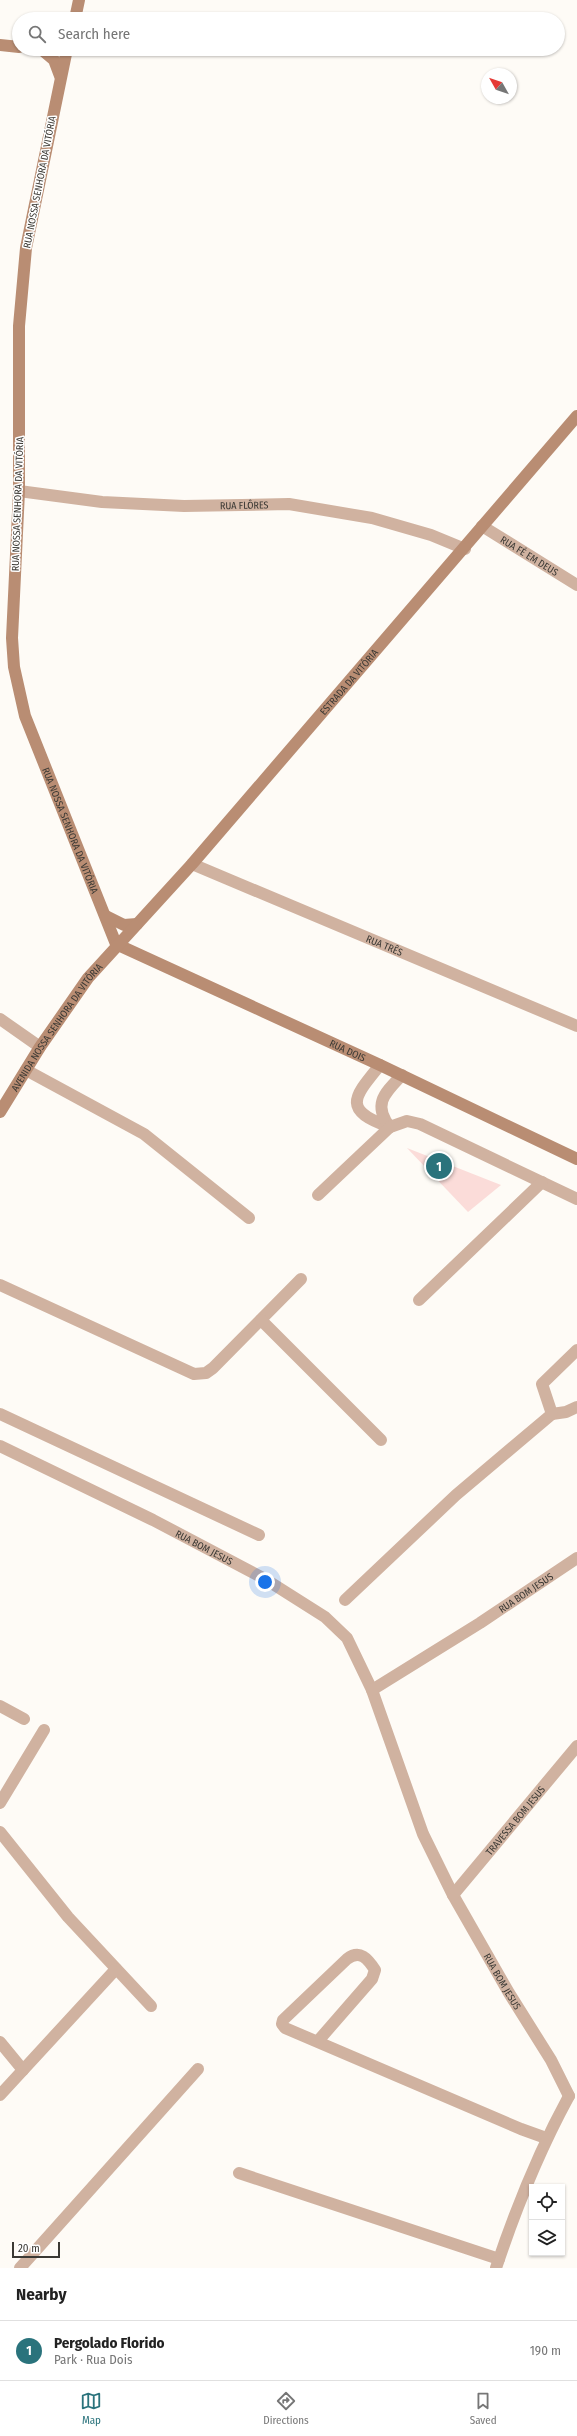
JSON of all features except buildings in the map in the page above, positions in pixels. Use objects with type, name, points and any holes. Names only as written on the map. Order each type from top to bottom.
[{"type":"main road","points":[[76,12],[79,0]]},
{"type":"main road","points":[[0,45],[12,46]]},
{"type":"main road","points":[[49,56],[54,60],[60,76]]},
{"type":"main road","name":"RUA NOSSA SENHORA DA VITÓRIA","points":[[65,56],[26,248],[19,326],[19,492],[12,638],[19,692],[25,716],[116,944]]},
{"type":"main road","name":"ESTRADA DA VITÓRIA","points":[[116,944],[137,924],[192,864],[465,549],[482,526],[577,416]]},
{"type":"main road","points":[[106,916],[124,924],[137,924]]},
{"type":"main road","name":"AVENIDA NOSSA SENHORA DA VITÓRIA","points":[[0,1112],[40,1047],[88,978],[116,944]]},
{"type":"main road","name":"RUA DOIS","points":[[116,944],[402,1075],[577,1160]]},
{"type":"street","name":"RUA FLÔRES","points":[[19,492],[102,502],[184,506],[289,504],[372,518],[431,534],[465,549]]},
{"type":"street","name":"RUA FÉ EM DEUS","points":[[482,526],[577,585]]},
{"type":"street","name":"RUA TRÊS","points":[[192,864],[577,1026]]},
{"type":"street","points":[[0,1019],[40,1047]]},
{"type":"street","points":[[380,1065],[357,1095],[356,1103],[362,1113],[368,1118],[390,1126]]},
{"type":"street","points":[[26,1070],[144,1134],[249,1218]]},
{"type":"street","points":[[390,1126],[382,1115],[382,1102],[388,1091],[402,1075]]},
{"type":"street","points":[[318,1195],[390,1126],[407,1121],[420,1124],[577,1199]]},
{"type":"street","points":[[419,1300],[542,1182]]},
{"type":"street","points":[[0,1285],[194,1374],[206,1373],[213,1368],[301,1279]]},
{"type":"street","points":[[261,1320],[381,1440]]},
{"type":"street","points":[[552,1414],[542,1384],[577,1350]]},
{"type":"street","points":[[345,1600],[456,1495],[552,1414],[566,1412],[577,1407]]},
{"type":"street","points":[[0,1414],[259,1535]]},
{"type":"street","name":"RUA BOM JESUS","points":[[0,1446],[216,1553],[265,1579],[325,1617],[347,1638],[372,1690],[423,1834],[453,1895],[509,1993],[573,2097],[546,2138],[523,2190],[498,2263]]},
{"type":"street","name":"RUA BOM JESUS","points":[[372,1690],[480,1623],[577,1558]]},
{"type":"street","points":[[0,1706],[24,1719]]},
{"type":"street","points":[[0,1803],[44,1730]]},
{"type":"street","name":"TRAVESSA BOM JESUS","points":[[453,1895],[577,1746]]},
{"type":"street","points":[[0,1832],[68,1917],[151,2006]]},
{"type":"street","points":[[318,2042],[372,1979],[376,1970],[369,1961],[360,1954],[353,1954],[347,1959],[283,2020],[282,2024],[285,2028],[520,2129],[546,2138]]},
{"type":"street","points":[[0,2095],[116,1969]]},
{"type":"street","points":[[0,2042],[23,2070]]},
{"type":"street","points":[[20,2268],[198,2069]]},
{"type":"street","points":[[239,2173],[498,2263]]},
{"type":"shaded area","points":[[407,1148],[501,1185],[468,1212]]},
{"type":"place","name":"Pergolado Florido","points":[[439,1166]]}]
